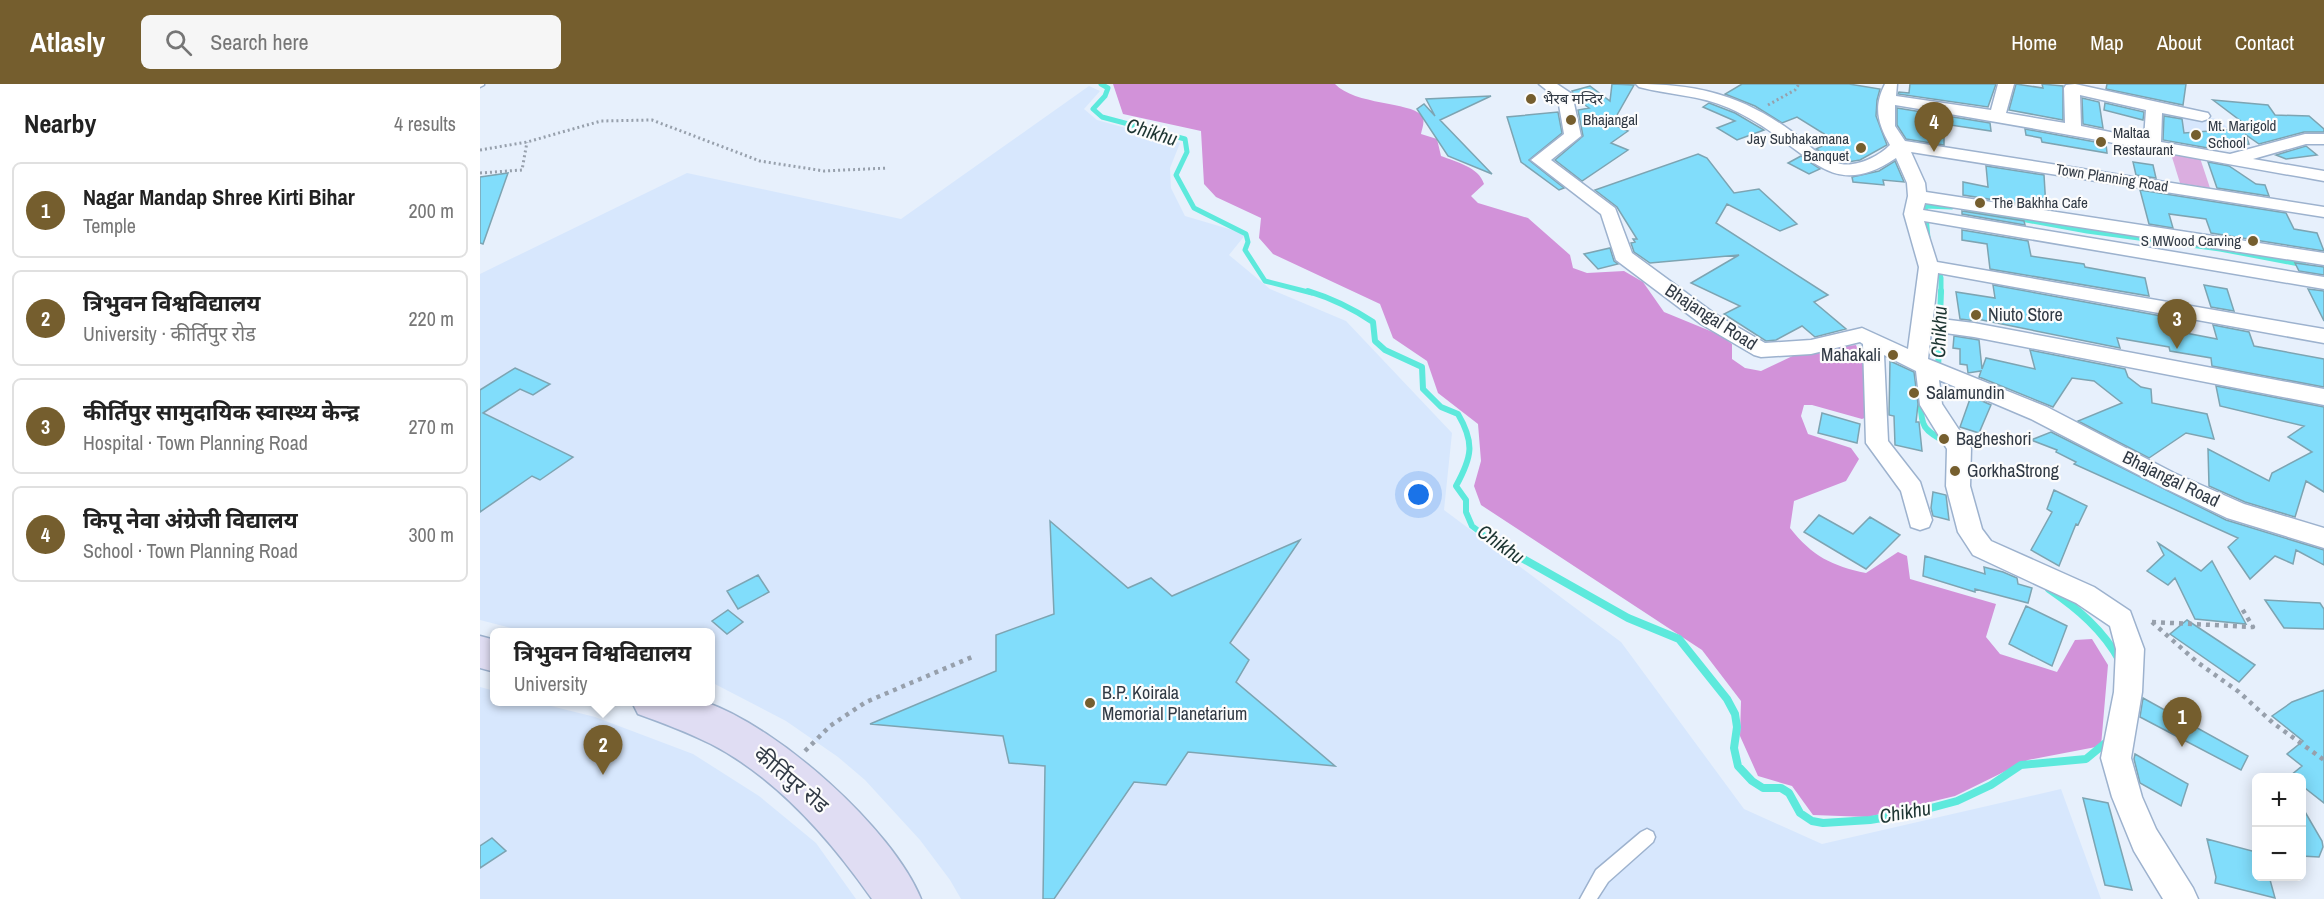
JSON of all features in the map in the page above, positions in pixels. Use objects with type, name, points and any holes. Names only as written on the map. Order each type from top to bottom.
[{"type":"street","name":"Bhajangal Road","points":[[1546,84],[1566,97],[1573,136],[1540,160],[1609,212],[1623,256],[1708,320],[1761,350],[1811,347],[1862,335],[1921,365],[2038,413],[2166,479],[2236,511],[2320,533]]},
{"type":"street","points":[[1644,84],[1704,93],[1735,104],[1786,135],[1824,165],[1841,170],[1851,171],[1889,156],[1899,145]]},
{"type":"street","points":[[1997,116],[2006,84]]},
{"type":"street","points":[[2073,129],[2072,88],[2202,116]]},
{"type":"street","points":[[2182,899],[2145,840],[2127,797],[2116,758],[2127,692],[2130,649],[2121,619],[2085,595],[1982,548],[1970,532],[1958,486],[1959,448],[1931,405],[1921,365],[1922,323],[1929,267],[1915,205],[1916,183],[1899,145],[1887,126],[1889,92],[2152,146],[2324,176]]},
{"type":"street","points":[[2152,146],[2154,107]]},
{"type":"street","points":[[2230,159],[2305,139],[2324,139]]},
{"type":"street","name":"Town Planning Road","points":[[1899,145],[2324,212]]},
{"type":"street","points":[[1915,205],[2167,235],[2324,259]]},
{"type":"street","points":[[1915,205],[2177,258],[2324,283]]},
{"type":"street","points":[[2167,235],[2177,258]]},
{"type":"street","points":[[1929,267],[1949,268],[2324,336]]},
{"type":"street","points":[[1922,323],[1974,330],[2324,397]]},
{"type":"street","points":[[1873,340],[1877,443],[1912,488],[1920,520]]},
{"type":"street","name":"कीर्तिपुर रोड","points":[[663,706],[707,722],[747,743],[785,770],[818,798],[846,829],[900,899]]},
{"type":"lane","points":[[1588,899],[1602,876],[1647,837]]},
{"type":"path","points":[[1752,114],[1796,90],[1799,84]]},
{"type":"path","points":[[480,150],[527,142],[601,121],[652,120],[760,161],[824,171],[888,168]]},
{"type":"path","points":[[480,173],[522,170],[527,142]]},
{"type":"path","points":[[2121,619],[2253,627],[2241,607]]},
{"type":"path","points":[[2152,622],[2197,662],[2240,692],[2273,723],[2324,760]]},
{"type":"path","points":[[785,770],[830,726],[866,702],[972,657]]},
{"type":"shaded area","points":[[1113,84],[1335,84],[1355,96],[1415,111],[1423,119],[1421,134],[1437,139],[1441,156],[1472,169],[1481,178],[1484,184],[1471,196],[1478,203],[1528,218],[1570,255],[1573,268],[1587,273],[1624,271],[1643,282],[1664,312],[1720,335],[1732,344],[1732,359],[1745,368],[1761,371],[1803,351],[1856,345],[1867,378],[1869,416],[1862,419],[1812,405],[1804,405],[1801,416],[1808,434],[1851,448],[1859,459],[1846,481],[1794,501],[1790,528],[1815,553],[1843,567],[1866,573],[1898,552],[1907,556],[1910,579],[1996,604],[1986,637],[2000,654],[2057,672],[2075,640],[2092,639],[2108,665],[2101,746],[2028,760],[1955,796],[1868,817],[1813,815],[1792,786],[1758,776],[1740,736],[1741,701],[1702,650],[1481,505],[1474,486],[1481,461],[1478,424],[1438,393],[1427,361],[1393,338],[1380,304],[1273,254],[1259,238],[1261,218],[1216,197],[1204,184],[1201,131],[1123,114]]},
{"type":"shaded area","points":[[1089,86],[1100,91],[1084,109],[1097,120],[1180,143],[1170,168],[1171,188],[1185,216],[1246,234],[1229,255],[1270,289],[1346,321],[1452,433],[1444,510],[1621,642],[1744,809],[1822,844],[2061,789],[2101,899],[961,899],[950,880],[920,840],[865,780],[838,757],[786,721],[715,684],[715,628],[511,628],[480,620],[480,274],[687,173],[901,219]]},
{"type":"shaded area","name":"Mt. Marigold School","points":[[2158,110],[2218,119],[2228,128],[2209,130],[2228,145],[2224,148],[2214,146],[2219,152],[2202,150],[2189,140],[2156,127]]},
{"type":"shaded area","points":[[2171,154],[2200,158],[2210,188],[2180,183]]},
{"type":"shaded area","points":[[480,687],[490,690],[490,706],[551,706],[595,717],[693,754],[759,796],[816,843],[856,899],[480,899]]},
{"type":"building","points":[[1612,84],[1634,85],[1612,124],[1628,131],[1611,143],[1628,150],[1582,181],[1555,160],[1583,136],[1578,110],[1589,108],[1575,98],[1572,91],[1590,86],[1610,101]]},
{"type":"building","points":[[1742,84],[1849,84],[1880,89],[1876,116],[1887,145],[1860,160],[1848,162],[1847,155],[1835,160],[1816,149],[1834,140],[1797,117],[1782,123],[1755,106],[1725,94]]},
{"type":"building","points":[[1910,84],[1996,84],[1988,107],[1898,94],[1899,92],[1909,93]]},
{"type":"building","points":[[2016,84],[2043,88],[2042,84],[2063,86],[2063,120],[2009,110]]},
{"type":"building","points":[[2107,84],[2186,84],[2183,105],[2106,89]]},
{"type":"building","points":[[1491,96],[1440,120],[1492,174],[1448,156],[1417,109],[1424,104],[1435,116],[1426,99]]},
{"type":"building","points":[[2082,98],[2099,102],[2103,128],[2083,124]]},
{"type":"building","points":[[2213,100],[2268,105],[2275,115],[2309,116],[2324,129],[2324,132],[2304,132],[2259,144],[2246,135],[2249,144],[2208,148],[2163,140],[2164,116],[2182,119],[2184,133],[2250,128]]},
{"type":"building","points":[[1709,103],[1735,113],[1764,130],[1737,140],[1717,128],[1735,121],[1703,107]]},
{"type":"building","points":[[2105,103],[2144,112],[2143,120],[2104,110]]},
{"type":"building","points":[[1897,108],[1990,123],[1991,131],[1944,124],[1944,145],[1906,139],[1897,125]]},
{"type":"building","points":[[1558,112],[1562,133],[1529,160],[1564,188],[1559,190],[1521,162],[1507,117]]},
{"type":"building","points":[[2025,129],[2106,144],[2107,153],[2042,142],[2041,138],[2026,135]]},
{"type":"building","points":[[2306,146],[2317,155],[2286,159],[2276,155]]},
{"type":"building","points":[[1698,154],[1707,158],[1734,193],[1759,189],[1797,224],[1780,231],[1727,204],[1716,223],[1828,295],[1814,302],[1846,329],[1815,337],[1802,326],[1776,340],[1766,341],[1724,314],[1740,306],[1691,283],[1739,255],[1650,263],[1634,252],[1631,243],[1635,242],[1633,239],[1637,239],[1617,207],[1595,190]]},
{"type":"building","points":[[1801,156],[1820,169],[1809,174],[1788,163]]},
{"type":"building","points":[[1895,161],[1904,182],[1883,180],[1884,185],[1853,182],[1852,177],[1879,171]]},
{"type":"building","points":[[2133,162],[2153,165],[2156,178],[2136,175]]},
{"type":"building","points":[[2208,162],[2229,166],[2256,184],[2265,185],[2269,196],[2217,188]]},
{"type":"building","points":[[1986,166],[2044,175],[2046,208],[1963,195],[1963,182],[1988,187]]},
{"type":"building","points":[[508,173],[483,244],[480,243],[480,177]]},
{"type":"building","points":[[2140,190],[2286,213],[2294,229],[2317,233],[2324,251],[2211,233],[2206,219],[2169,214],[2173,228],[2149,224]]},
{"type":"building","points":[[1962,211],[2024,221],[2025,225],[1962,214]]},
{"type":"building","points":[[1962,230],[2028,241],[2031,256],[2084,264],[2085,267],[2145,278],[2149,296],[1990,269],[1987,244],[1962,240]]},
{"type":"building","points":[[1610,248],[1614,261],[1618,264],[1598,269],[1584,254]]},
{"type":"building","points":[[2295,263],[2324,267],[2324,275],[2299,271]]},
{"type":"building","points":[[1993,285],[2161,316],[2165,329],[2217,339],[2213,325],[2249,332],[2254,346],[2324,359],[2324,387],[2212,366],[2211,358],[2170,351],[2169,347],[2117,338],[2120,348],[1977,319],[1977,321],[1960,319],[1956,292],[1995,298]]},
{"type":"building","points":[[2204,285],[2227,289],[2234,311],[2211,307]]},
{"type":"building","points":[[2308,289],[2324,291],[2324,321]]},
{"type":"building","points":[[1954,336],[1979,340],[1982,369],[1986,358],[2035,369],[2030,350],[2125,369],[2128,377],[2141,387],[2151,389],[2152,403],[2207,414],[2214,439],[2186,433],[2149,458],[2078,421],[2122,403],[2094,381],[2072,378],[2053,407],[1979,377],[1981,371],[1968,373],[1967,365],[1960,364],[1960,349],[1953,348]]},
{"type":"building","points":[[1890,361],[1914,372],[1918,404],[1916,422],[1919,422],[1922,451],[1895,445],[1894,416],[1889,415]]},
{"type":"building","points":[[515,368],[550,384],[533,395],[520,389],[483,413],[573,457],[540,480],[532,476],[480,512],[480,390]]},
{"type":"building","points":[[2216,386],[2324,407],[2324,492],[2306,481],[2295,517],[2245,502],[2209,486],[2208,449],[2269,481],[2272,473],[2312,452],[2288,437],[2304,426],[2220,406]]},
{"type":"building","points":[[1971,396],[1991,405],[1979,433],[1960,427]]},
{"type":"building","points":[[1822,413],[1860,424],[1857,443],[1818,433]]},
{"type":"building","points":[[2051,432],[2226,520],[2324,550],[2324,565],[2296,550],[2293,564],[2275,556],[2250,579],[2228,547],[2238,538],[2074,464],[2076,462],[2056,452],[2057,450],[2031,440]]},
{"type":"building","points":[[2054,490],[2087,506],[2078,525],[2076,524],[2059,566],[2031,550],[2052,512],[2047,509]]},
{"type":"building","points":[[1933,492],[1946,495],[1949,520],[1933,516],[1931,508]]},
{"type":"building","points":[[1819,515],[1853,534],[1870,517],[1900,535],[1866,569],[1804,532]]},
{"type":"building","name":"B.P. Koirala Memorial Planetarium","points":[[1050,521],[1128,588],[1151,578],[1172,596],[1300,540],[1230,643],[1249,660],[1236,682],[1335,766],[1188,752],[1166,785],[1134,782],[1054,899],[1043,899],[1045,766],[1009,763],[1003,736],[870,724],[996,671],[996,635],[1054,614]]},
{"type":"building","points":[[2158,543],[2201,571],[2212,561],[2246,624],[2195,619],[2175,578],[2168,585],[2147,571],[2164,555]]},
{"type":"building","points":[[1925,556],[1985,574],[1984,567],[2017,578],[2018,584],[2032,588],[2028,603],[1975,589],[1975,592],[1923,576]]},
{"type":"building","points":[[758,575],[769,592],[738,609],[727,591]]},
{"type":"building","points":[[2265,600],[2320,603],[2324,609],[2324,629],[2284,628]]},
{"type":"building","points":[[2026,606],[2067,626],[2052,666],[2009,644]]},
{"type":"building","points":[[728,610],[743,622],[727,634],[712,621]]},
{"type":"building","points":[[2187,620],[2255,665],[2239,682],[2170,634]]},
{"type":"building","points":[[2324,690],[2324,803],[2306,789],[2306,773],[2294,773],[2302,766],[2287,754],[2303,741],[2272,716],[2292,702]]},
{"type":"building","points":[[2143,698],[2248,756],[2241,770],[2140,717]]},
{"type":"building","points":[[2135,754],[2188,784],[2181,806],[2140,783],[2134,759]]},
{"type":"building","points":[[2083,798],[2108,803],[2132,890],[2105,885]]},
{"type":"building","points":[[2306,814],[2322,841],[2323,847],[2319,857],[2306,856]]},
{"type":"building","points":[[492,838],[506,851],[480,868],[480,846]]},
{"type":"building","points":[[2207,839],[2252,851],[2252,881],[2270,881],[2275,898],[2215,883],[2216,877]]},
{"type":"waterway","name":"Chikhu","points":[[1101,84],[1108,88],[1105,96],[1093,109],[1102,117],[1185,139],[1187,152],[1176,175],[1194,208],[1246,234],[1248,242],[1245,250],[1265,281],[1312,293]]},
{"type":"waterway","name":"Chikhu","points":[[1928,238],[1925,206],[1952,207]]},
{"type":"waterway","name":"Chikhu","points":[[1966,209],[2087,231],[2220,249],[2304,265]]},
{"type":"waterway","name":"Chikhu","points":[[1937,265],[1941,278],[1941,291]]},
{"type":"waterway","name":"Chikhu","points":[[1308,291],[1341,304],[1373,322],[1375,341],[1385,350],[1422,367],[1423,389],[1441,407],[1458,414],[1467,433],[1468,458],[1456,486],[1466,500],[1466,512],[1472,526],[1494,543],[1522,559]]},
{"type":"waterway","name":"Chikhu","points":[[1938,370],[1941,291]]},
{"type":"waterway","name":"Chikhu","points":[[1921,400],[1921,416],[1925,427],[1947,443]]},
{"type":"waterway","name":"Chikhu","points":[[1520,557],[1628,618],[1679,639],[1727,699],[1735,714],[1737,727],[1734,748],[1738,766],[1752,781],[1763,788],[1781,788],[1789,793],[1800,813],[1812,821],[1823,823],[1870,820],[1912,813],[1957,801],[1991,785],[2021,765],[2086,759],[2109,740]]},
{"type":"waterway","name":"Chikhu","points":[[2049,589],[2089,621],[2106,639],[2120,661]]},
{"type":"place","name":"भैरब मन्दिर","points":[[1531,99]]},
{"type":"place","name":"Bhajangal","points":[[1571,120]]},
{"type":"place","name":"Mt. Marigold School","points":[[2196,135]]},
{"type":"place","name":"Maltaa Restaurant","points":[[2101,142]]},
{"type":"place","name":"Jay Subhakamana Banquet","points":[[1861,148]]},
{"type":"place","name":"किपू नेवा अंग्रेजी विद्यालय","points":[[1934,152]]},
{"type":"place","name":"The Bakhha Cafe","points":[[1980,203]]},
{"type":"place","name":"S MWood Carving","points":[[2253,241]]},
{"type":"place","name":"Niuto Store","points":[[1976,315]]},
{"type":"place","name":"कीर्तिपुर सामुदायिक स्वास्थ्य केन्द्र","points":[[2177,349]]},
{"type":"place","name":"Mahakali","points":[[1893,355]]},
{"type":"place","name":"Salamundin","points":[[1914,393]]},
{"type":"place","name":"Bagheshori","points":[[1944,439]]},
{"type":"place","name":"GorkhaStrong","points":[[1955,471]]},
{"type":"place","name":"B.P. Koirala Memorial Planetarium","points":[[1090,703]]},
{"type":"place","name":"Nagar Mandap Shree Kirti Bihar","points":[[2182,747]]},
{"type":"place","name":"त्रिभुवन विश्वविद्यालय","points":[[603,775]]}]
